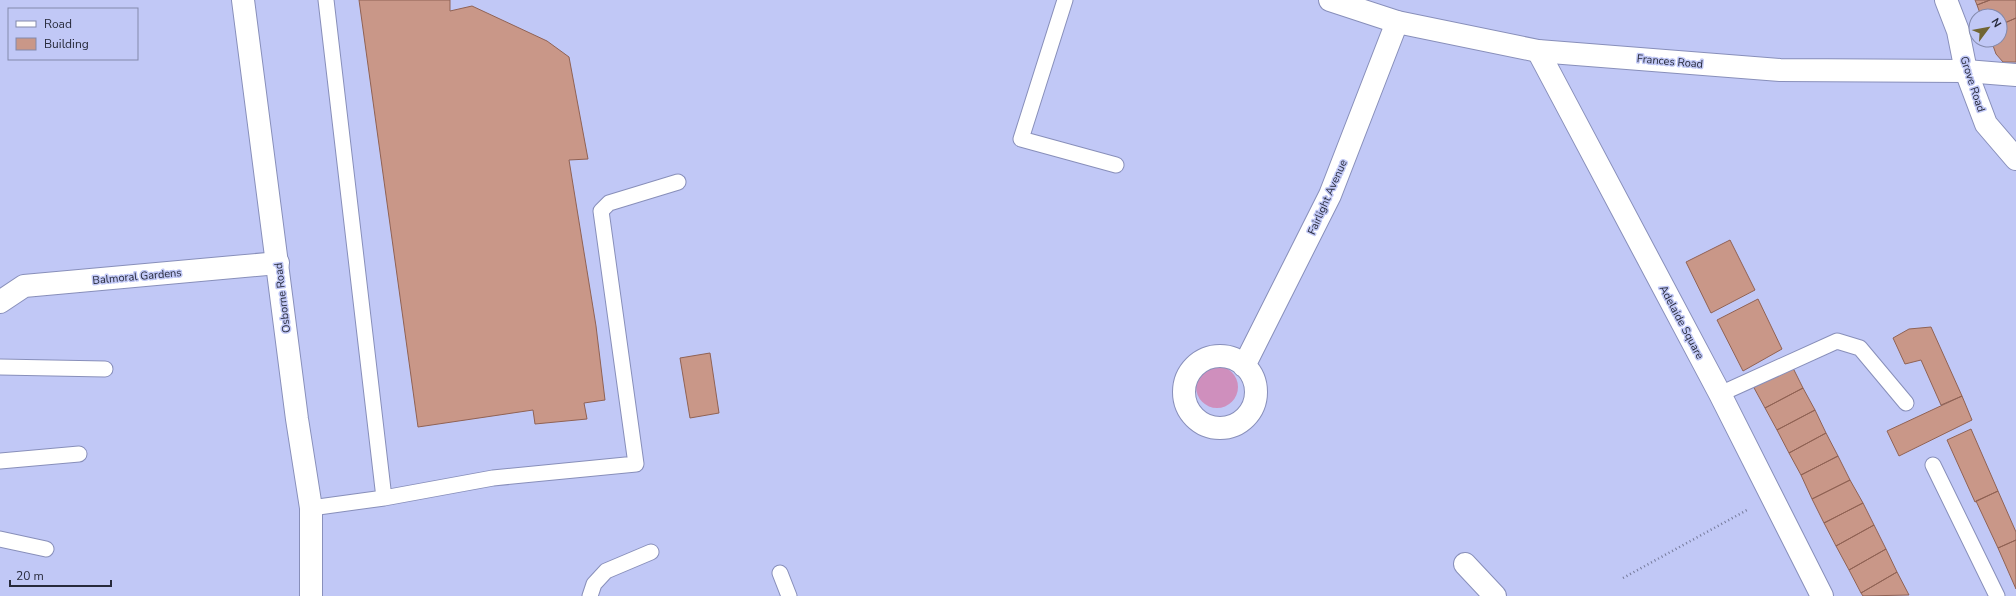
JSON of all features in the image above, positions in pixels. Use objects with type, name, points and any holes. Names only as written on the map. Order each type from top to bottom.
[{"type":"street","name":"Osborne Road","points":[[243,0],[297,419],[311,508],[311,596]]},
{"type":"street","name":"Frances Road","points":[[1330,0],[1397,22],[1538,51],[1780,70],[1966,71],[2016,75]]},
{"type":"street","name":"Grove Road","points":[[1946,0],[1958,31],[1966,71],[1986,124],[2016,159]]},
{"type":"street","name":"Fairlight Avenue","points":[[1244,366],[1330,195],[1397,22]]},
{"type":"street","name":"Adelaide Square","points":[[1538,51],[1720,394],[1822,596]]},
{"type":"street","name":"Balmoral Gardens","points":[[0,302],[24,286],[278,263]]},
{"type":"street","points":[[1464,564],[1495,596]]},
{"type":"lane","points":[[326,0],[384,498]]},
{"type":"lane","points":[[1065,0],[1021,139],[1116,165]]},
{"type":"lane","points":[[311,508],[384,498],[493,478],[636,464],[601,211],[609,203],[678,182]]},
{"type":"lane","points":[[1720,394],[1837,341],[1860,348],[1906,403]]},
{"type":"lane","points":[[0,367],[105,369]]},
{"type":"lane","points":[[0,461],[79,454]]},
{"type":"lane","points":[[1934,465],[1997,596]]},
{"type":"lane","points":[[0,539],[46,549]]},
{"type":"lane","points":[[590,596],[594,584],[606,571],[651,552]]},
{"type":"lane","points":[[780,573],[789,596]]},
{"type":"path","points":[[1623,578],[1772,496]]},
{"type":"shaded area","points":[[1213,366],[1221,366],[1229,369],[1235,375],[1238,387],[1235,399],[1229,405],[1221,408],[1213,408],[1205,405],[1199,399],[1196,391],[1196,383],[1199,375],[1205,369]]},
{"type":"building","points":[[359,0],[450,0],[450,11],[472,6],[547,41],[569,57],[588,159],[569,160],[596,326],[605,400],[584,403],[587,419],[535,424],[533,410],[418,427]]},
{"type":"building","points":[[1975,0],[1990,0],[1977,5]]},
{"type":"building","points":[[1990,0],[2016,0],[2016,18],[2008,22],[2008,8],[1978,8],[1977,5]]},
{"type":"building","points":[[2016,18],[2016,62],[2003,62],[1996,54],[1994,48],[2008,48],[2008,22]]},
{"type":"building","points":[[1730,240],[1755,290],[1711,313],[1686,262]]},
{"type":"building","points":[[1758,299],[1782,349],[1743,371],[1717,320]]},
{"type":"building","points":[[1931,327],[1962,396],[1941,405],[1921,360],[1905,364],[1893,338],[1909,329]]},
{"type":"building","points":[[710,353],[719,413],[690,418],[680,358]]},
{"type":"building","points":[[1793,368],[1803,388],[1765,408],[1753,386]]},
{"type":"building","points":[[1803,388],[1815,410],[1777,430],[1765,408]]},
{"type":"building","points":[[1962,396],[1972,420],[1899,456],[1887,431]]},
{"type":"building","points":[[1815,410],[1826,433],[1789,453],[1777,430]]},
{"type":"building","points":[[1971,429],[1998,491],[1975,502],[1947,440]]},
{"type":"building","points":[[1826,433],[1838,456],[1801,475],[1789,453]]},
{"type":"building","points":[[1838,456],[1850,480],[1812,499],[1801,475]]},
{"type":"building","points":[[1850,480],[1863,503],[1824,523],[1812,499]]},
{"type":"building","points":[[1998,491],[2016,532],[2016,540],[1998,548],[1976,501]]},
{"type":"building","points":[[1863,503],[1874,525],[1836,546],[1824,523]]},
{"type":"building","points":[[1874,525],[1886,549],[1849,570],[1836,546]]},
{"type":"building","points":[[2016,540],[2016,589],[1998,548]]},
{"type":"building","points":[[1886,549],[1897,572],[1861,593],[1849,570]]},
{"type":"building","points":[[1897,572],[1909,595],[1863,596],[1861,593]]}]
